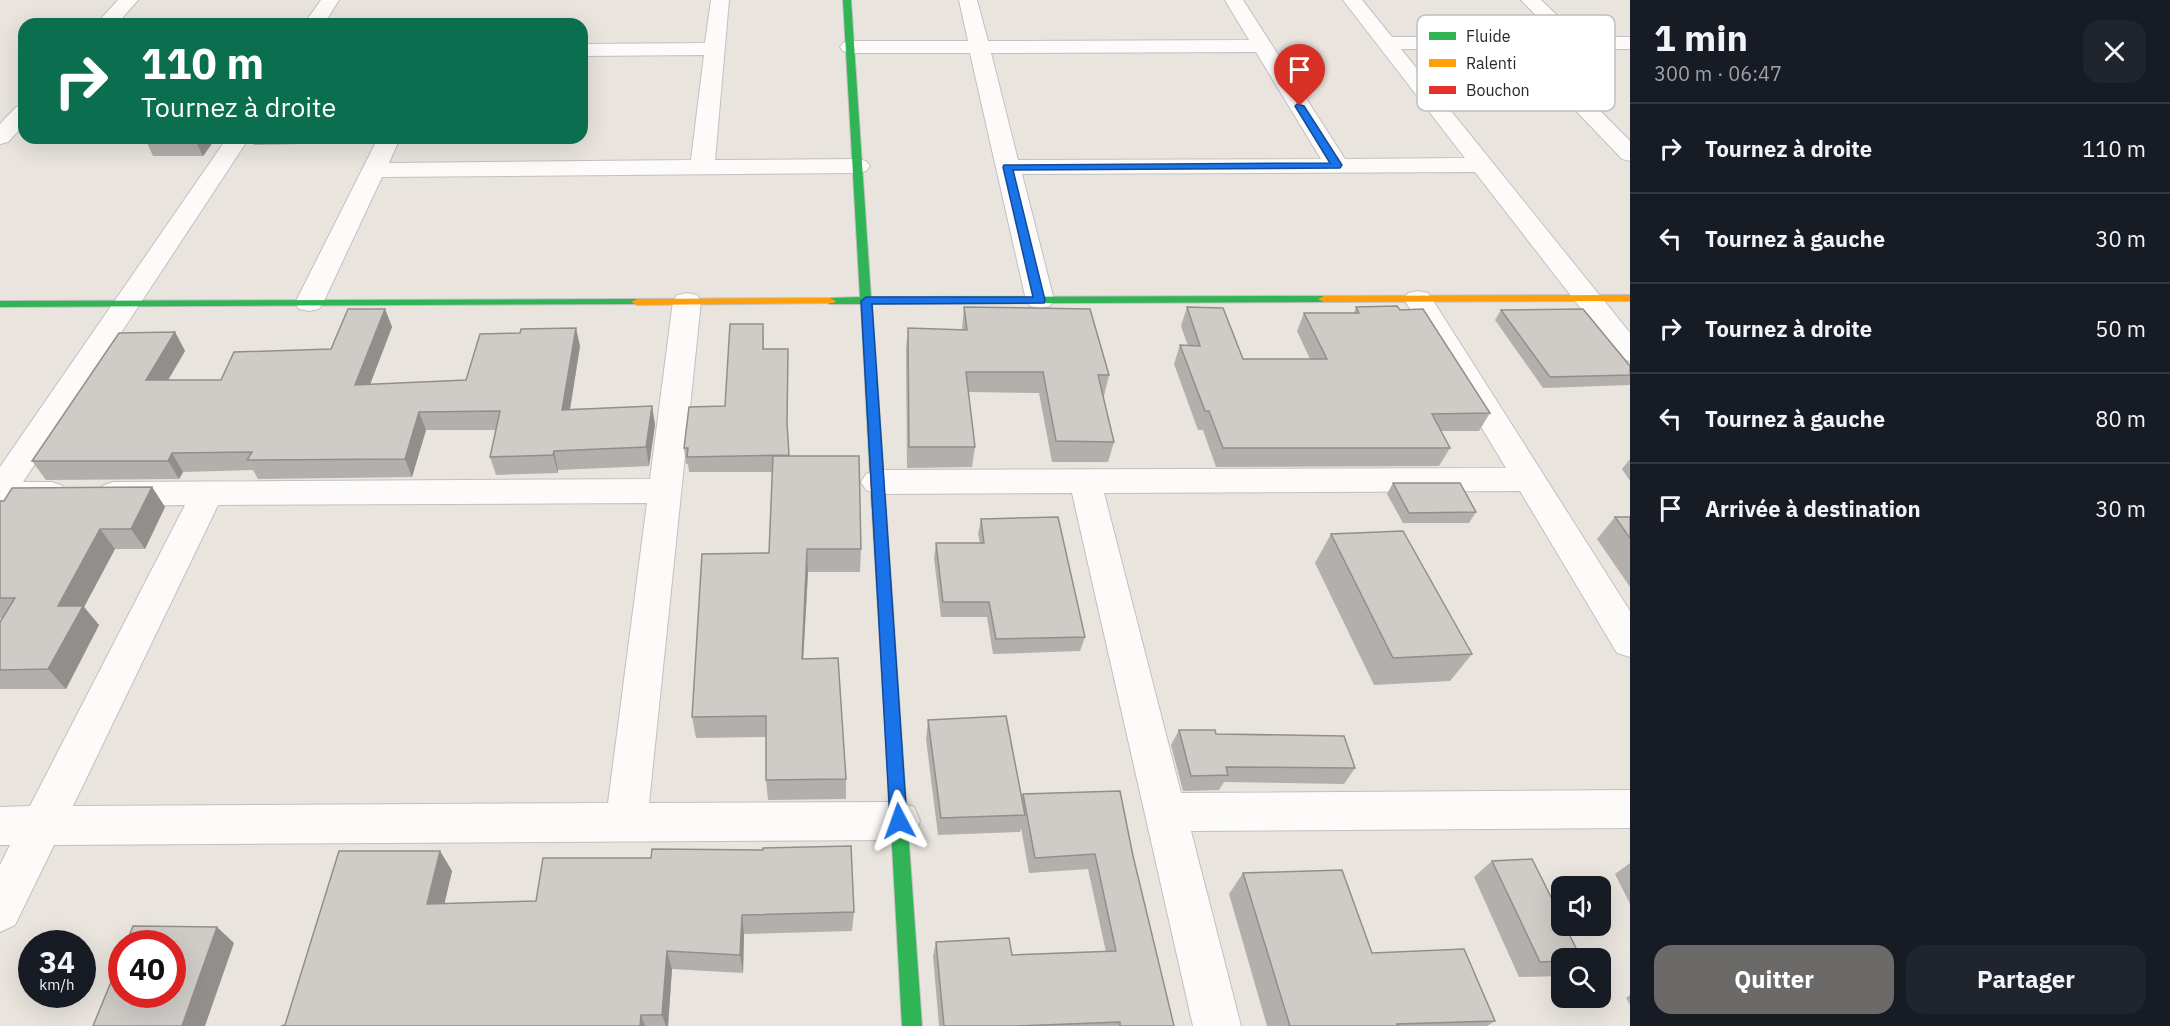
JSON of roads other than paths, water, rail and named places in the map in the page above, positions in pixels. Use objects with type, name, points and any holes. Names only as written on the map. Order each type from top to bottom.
[{"type":"street","points":[[112,18],[129,0]]},
{"type":"street","points":[[318,18],[330,0]]},
{"type":"street","points":[[702,168],[720,0]]},
{"type":"street","points":[[848,0],[912,1026]]},
{"type":"street","points":[[968,0],[1040,300]]},
{"type":"street","points":[[1234,0],[1337,165]]},
{"type":"street","points":[[1352,0],[1417,82]]},
{"type":"street","points":[[1530,0],[1546,15]]},
{"type":"street","points":[[1386,43],[1417,43]]},
{"type":"street","points":[[850,47],[1263,46]]},
{"type":"street","points":[[588,50],[715,49]]},
{"type":"street","points":[[1440,111],[1630,352]]},
{"type":"street","points":[[1588,111],[1630,154]]},
{"type":"street","points":[[0,138],[18,118]]},
{"type":"street","points":[[0,493],[234,144]]},
{"type":"street","points":[[309,303],[386,144]]},
{"type":"street","points":[[1008,167],[1482,165]]},
{"type":"street","points":[[374,170],[858,166]]},
{"type":"street","points":[[0,304],[1630,298]]},
{"type":"street","points":[[1418,299],[1630,642]]},
{"type":"street","points":[[626,822],[687,301]]},
{"type":"street","points":[[877,482],[1529,479]]},
{"type":"street","points":[[1085,481],[1216,1026]]},
{"type":"street","points":[[0,493],[665,491]]},
{"type":"street","points":[[0,910],[208,493]]},
{"type":"street","points":[[1164,812],[1630,809]]},
{"type":"street","points":[[0,826],[899,821]]}]
